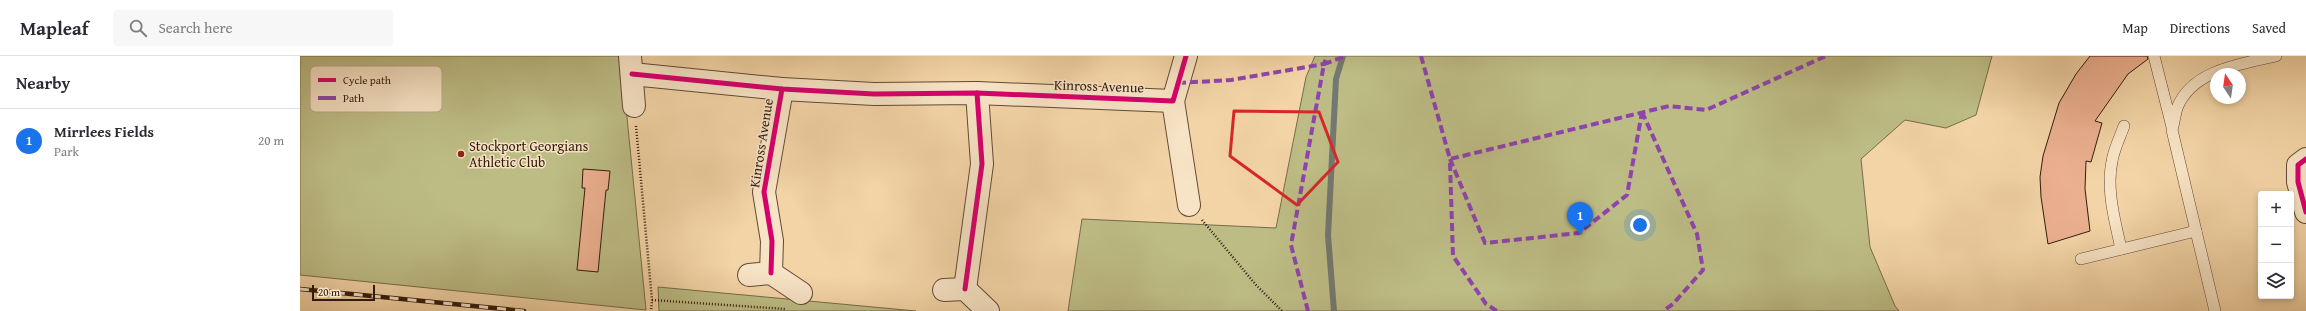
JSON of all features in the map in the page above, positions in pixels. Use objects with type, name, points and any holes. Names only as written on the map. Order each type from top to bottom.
[{"type":"street","points":[[1186,56],[1173,101],[1189,205]]},
{"type":"street","points":[[631,65],[634,106]]},
{"type":"street","name":"Kinross Avenue","points":[[631,65],[782,89],[874,94],[977,93],[1173,101]]},
{"type":"street","name":"Kinross Avenue","points":[[772,273],[772,241],[764,192],[782,89]]},
{"type":"street","points":[[977,93],[982,164],[954,289],[988,311]]},
{"type":"street","points":[[2306,159],[2298,165],[2297,173],[2306,212]]},
{"type":"street","points":[[749,275],[772,273],[796,301]]},
{"type":"lane","points":[[2154,56],[2215,311]]},
{"type":"lane","points":[[2172,130],[2178,107],[2189,91],[2206,76],[2229,68],[2276,56]]},
{"type":"lane","points":[[2121,249],[2110,198],[2110,177],[2112,160],[2124,126]]},
{"type":"lane","points":[[2081,259],[2196,231]]},
{"type":"path","points":[[634,106],[652,300],[651,311]]},
{"type":"path","points":[[1189,205],[1256,285],[1282,311]]},
{"type":"path","points":[[652,300],[796,301]]},
{"type":"highlighted area","points":[[1234,111],[1319,112],[1338,162],[1297,205],[1230,156]]},
{"type":"shaded area","name":"Stockport Georgians Athletic Club","points":[[300,56],[621,56],[646,310],[300,275]]},
{"type":"shaded area","points":[[1315,56],[1992,56],[1976,115],[1946,128],[1905,120],[1861,159],[1870,247],[1895,306],[1899,311],[1068,311],[1082,219],[1276,228],[1306,77]]},
{"type":"shaded area","points":[[658,287],[916,311],[659,311]]},
{"type":"building","points":[[2090,56],[2147,56],[2148,59],[2128,74],[2095,121],[2102,123],[2091,162],[2086,161],[2085,189],[2090,231],[2048,244],[2041,197],[2040,177],[2043,156],[2059,103],[2076,74]]},
{"type":"building","points":[[583,169],[610,171],[608,190],[606,190],[598,272],[577,270],[585,188],[582,188]]},
{"type":"waterway","points":[[1334,311],[1328,235],[1336,79],[1343,56]]},
{"type":"railway","points":[[300,289],[524,311]]},
{"type":"marked path","points":[[1178,83],[1231,80],[1324,64],[1327,56]]},
{"type":"marked path","points":[[1308,311],[1291,245],[1324,64],[1346,56]]},
{"type":"marked path","points":[[1421,56],[1450,159],[1669,106],[1706,110],[1826,56]]},
{"type":"marked path","points":[[1642,112],[1697,234],[1703,270],[1673,304],[1663,311]]},
{"type":"marked path","points":[[1450,159],[1485,243],[1579,233],[1627,195],[1642,112]]},
{"type":"marked path","points":[[1450,163],[1453,256],[1486,304],[1497,311]]},
{"type":"cycle path","points":[[632,74],[782,89],[874,94],[977,93],[1173,101],[1186,56]]},
{"type":"cycle path","points":[[771,273],[772,241],[764,192],[782,89]]},
{"type":"cycle path","points":[[965,289],[982,164],[977,93]]},
{"type":"cycle path","points":[[2306,159],[2298,165],[2298,182],[2306,212]]},
{"type":"place","name":"Stockport Georgians Athletic Club","points":[[461,154]]},
{"type":"place","name":"Mirrlees Fields","points":[[1580,235]]}]
